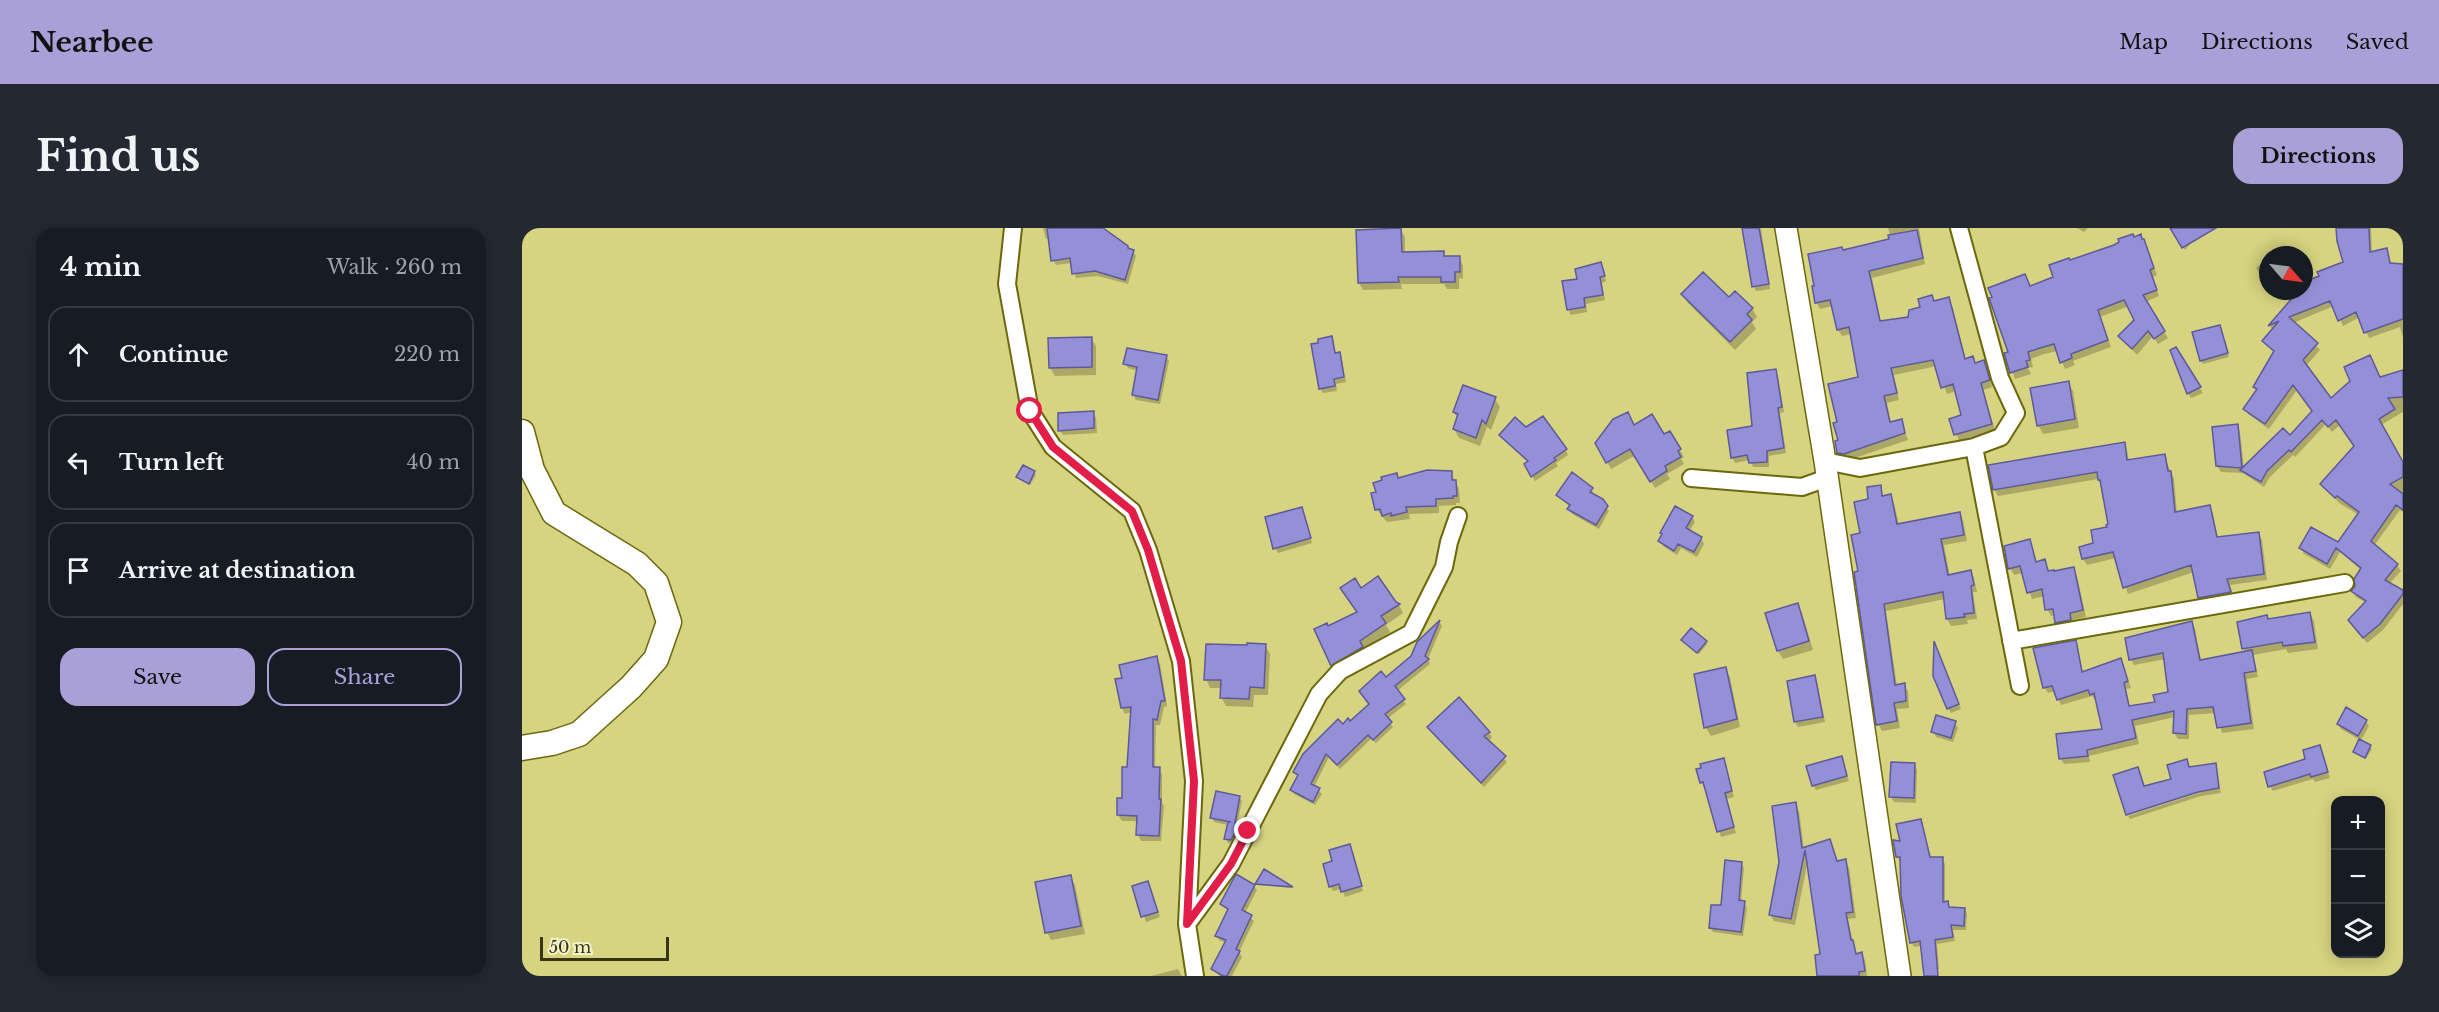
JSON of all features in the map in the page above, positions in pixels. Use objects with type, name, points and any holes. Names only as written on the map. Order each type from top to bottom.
[{"type":"main road","points":[[522,432],[532,470],[554,513],[637,564],[656,583],[669,622],[656,659],[631,687],[579,735],[522,748]]},
{"type":"street","points":[[1013,228],[1007,284],[1030,411],[1053,447],[1132,511],[1148,550],[1181,661],[1194,781],[1187,924],[1195,976]]},
{"type":"street","points":[[1786,228],[1826,470],[1900,976]]},
{"type":"street","points":[[1691,478],[1802,487],[1826,470],[1860,468],[1974,447],[2001,437],[2016,413],[2000,378],[1959,228]]},
{"type":"street","points":[[1974,447],[2019,687]]},
{"type":"street","points":[[1187,924],[1231,864],[1318,694],[1340,671],[1411,633],[1444,567],[1458,516]]},
{"type":"street","points":[[2011,641],[2345,583]]},
{"type":"building","points":[[1047,228],[1103,228],[1128,248],[1134,250],[1125,280],[1095,271],[1072,274],[1070,258],[1051,261]]},
{"type":"building","points":[[1401,228],[1402,252],[1444,251],[1444,256],[1460,256],[1460,272],[1455,272],[1455,282],[1441,282],[1441,277],[1398,277],[1399,282],[1358,283],[1356,230]]},
{"type":"building","points":[[1742,228],[1759,228],[1769,284],[1752,287]]},
{"type":"building","points":[[2170,228],[2216,228],[2182,248]]},
{"type":"building","points":[[2336,228],[2369,228],[2370,252],[2387,248],[2390,263],[2403,264],[2403,319],[2364,333],[2356,312],[2338,321],[2330,301],[2289,317],[2318,343],[2303,360],[2331,398],[2350,381],[2344,367],[2370,355],[2380,377],[2403,370],[2403,397],[2388,398],[2395,409],[2379,419],[2403,462],[2403,477],[2390,484],[2403,494],[2403,510],[2396,505],[2371,541],[2398,564],[2385,580],[2403,590],[2403,594],[2380,624],[2363,638],[2348,620],[2366,601],[2351,591],[2355,586],[2354,579],[2361,568],[2336,548],[2327,564],[2299,548],[2311,527],[2338,542],[2359,512],[2337,496],[2335,498],[2320,484],[2354,446],[2336,420],[2328,427],[2322,420],[2291,452],[2289,450],[2267,471],[2261,482],[2240,470],[2283,428],[2290,435],[2312,411],[2293,385],[2265,424],[2243,409],[2257,389],[2253,387],[2274,351],[2262,341],[2279,321],[2268,326],[2290,300],[2313,300],[2313,278],[2319,276],[2317,272],[2343,262]]},
{"type":"building","points":[[1917,230],[1923,258],[1869,271],[1880,321],[1908,317],[1909,310],[1920,307],[1918,299],[1932,295],[1934,301],[1949,297],[1965,359],[1973,356],[1975,363],[1984,360],[1990,380],[1981,383],[1992,424],[1954,435],[1949,419],[1961,415],[1953,384],[1941,388],[1933,360],[1891,368],[1897,393],[1884,396],[1890,422],[1902,419],[1905,433],[1844,454],[1837,453],[1835,441],[1838,440],[1833,423],[1837,422],[1828,384],[1858,377],[1849,327],[1837,330],[1830,300],[1815,303],[1808,254],[1842,247],[1843,250],[1889,239],[1888,235]]},
{"type":"building","points":[[2133,234],[2134,237],[2141,234],[2154,268],[2150,270],[2157,290],[2143,295],[2165,331],[2154,339],[2148,331],[2132,349],[2118,336],[2134,320],[2124,300],[2098,310],[2108,340],[2071,354],[2072,358],[2060,363],[2054,344],[2028,352],[2030,360],[2026,361],[2028,367],[2010,373],[2004,353],[2008,352],[1989,298],[1992,297],[1988,288],[2025,274],[2030,286],[2053,277],[2049,265],[2114,245],[2119,242],[2118,239]]},
{"type":"building","points":[[1601,262],[1605,276],[1600,277],[1603,295],[1584,298],[1585,307],[1567,310],[1562,281],[1577,279],[1575,269]]},
{"type":"building","points":[[1703,272],[1729,297],[1735,291],[1753,308],[1747,314],[1752,320],[1730,342],[1681,294]]},
{"type":"building","points":[[2220,325],[2228,353],[2200,361],[2192,332]]},
{"type":"building","points":[[1332,336],[1335,353],[1340,352],[1344,377],[1334,379],[1335,386],[1319,389],[1311,344],[1318,343],[1318,339]]},
{"type":"building","points":[[1092,337],[1092,367],[1049,368],[1048,338]]},
{"type":"building","points":[[2176,347],[2201,387],[2187,394],[2170,350]]},
{"type":"building","points":[[1127,348],[1167,355],[1158,400],[1132,395],[1137,367],[1123,364]]},
{"type":"building","points":[[1776,369],[1782,407],[1778,408],[1784,448],[1767,451],[1767,462],[1749,463],[1747,455],[1731,458],[1727,430],[1752,426],[1747,373]]},
{"type":"building","points":[[2069,381],[2075,419],[2037,426],[2030,388]]},
{"type":"building","points":[[1463,385],[1496,397],[1486,424],[1482,420],[1476,438],[1453,429],[1458,414],[1453,412]]},
{"type":"building","points":[[1094,411],[1094,428],[1058,431],[1058,413]]},
{"type":"building","points":[[1628,412],[1634,425],[1652,414],[1664,434],[1670,431],[1681,449],[1678,451],[1681,457],[1665,466],[1667,471],[1650,482],[1630,449],[1606,463],[1595,443],[1613,419]]},
{"type":"building","points":[[1543,416],[1567,449],[1554,458],[1556,460],[1531,477],[1524,464],[1528,461],[1499,435],[1515,417],[1526,427]]},
{"type":"building","points":[[2238,424],[2242,468],[2216,466],[2212,427]]},
{"type":"building","points":[[2125,442],[2127,460],[2165,454],[2168,471],[2171,471],[2175,512],[2210,505],[2217,537],[2259,532],[2264,574],[2227,579],[2231,592],[2198,598],[2191,565],[2123,588],[2113,552],[2082,559],[2079,547],[2093,543],[2091,530],[2107,527],[2108,524],[2097,472],[1993,490],[1988,465]]},
{"type":"building","points":[[1023,465],[1035,471],[1029,484],[1016,477]]},
{"type":"building","points":[[1427,470],[1452,471],[1452,480],[1456,480],[1457,496],[1436,499],[1436,506],[1406,507],[1407,512],[1391,516],[1391,513],[1382,516],[1380,509],[1375,510],[1371,493],[1376,492],[1373,483],[1382,480],[1381,477],[1397,473],[1398,478]]},
{"type":"building","points":[[1572,472],[1593,488],[1590,492],[1603,499],[1608,506],[1596,525],[1567,509],[1570,505],[1556,495]]},
{"type":"building","points":[[1881,485],[1882,496],[1891,494],[1897,524],[1960,512],[1964,535],[1941,539],[1948,575],[1971,570],[1974,585],[1971,586],[1974,613],[1964,614],[1965,617],[1946,619],[1943,592],[1884,604],[1895,685],[1905,683],[1906,701],[1894,703],[1897,721],[1876,725],[1854,572],[1858,571],[1851,535],[1860,533],[1854,502],[1868,499],[1867,487]]},
{"type":"building","points":[[1675,506],[1693,516],[1686,528],[1702,537],[1694,552],[1678,544],[1674,551],[1658,541]]},
{"type":"building","points":[[1302,507],[1311,538],[1273,549],[1265,517]]},
{"type":"building","points":[[2030,539],[2036,562],[2045,559],[2048,571],[2074,567],[2083,610],[2070,613],[2071,620],[2055,623],[2053,609],[2045,610],[2042,589],[2027,593],[2020,566],[2008,569],[2004,546]]},
{"type":"building","points":[[1378,576],[1396,602],[1400,604],[1381,616],[1386,623],[1360,641],[1363,647],[1331,666],[1314,629],[1327,623],[1328,626],[1357,612],[1340,588],[1355,578],[1361,588]]},
{"type":"building","points":[[1798,603],[1809,641],[1777,651],[1765,613]]},
{"type":"building","points":[[2310,612],[2315,642],[2283,646],[2282,642],[2242,649],[2237,622],[2267,615],[2268,619]]},
{"type":"building","points":[[1440,620],[1425,656],[1429,659],[1395,686],[1405,699],[1385,714],[1392,722],[1373,740],[1368,735],[1337,765],[1326,754],[1311,784],[1320,788],[1313,802],[1290,790],[1298,775],[1293,772],[1303,754],[1338,719],[1343,724],[1348,718],[1350,721],[1369,704],[1359,691],[1381,671],[1386,677],[1411,656],[1417,642]]},
{"type":"building","points":[[2192,621],[2200,660],[2252,650],[2256,671],[2244,673],[2251,723],[2217,728],[2213,707],[2187,709],[2186,734],[2173,733],[2174,711],[2132,720],[2136,738],[2087,750],[2088,756],[2059,759],[2056,734],[2102,729],[2094,693],[2090,695],[2088,690],[2057,700],[2052,686],[2043,688],[2033,648],[2076,640],[2082,672],[2121,658],[2128,681],[2124,683],[2129,706],[2155,702],[2153,695],[2168,692],[2163,653],[2129,660],[2125,638]]},
{"type":"building","points":[[1691,628],[1707,641],[1697,653],[1681,640]]},
{"type":"building","points":[[1934,641],[1959,704],[1947,709],[1933,676]]},
{"type":"building","points":[[1247,643],[1266,644],[1264,688],[1250,687],[1249,699],[1220,698],[1221,680],[1204,680],[1206,644],[1247,645]]},
{"type":"building","points":[[1157,656],[1165,701],[1161,701],[1157,720],[1153,719],[1153,767],[1160,767],[1159,836],[1136,835],[1137,816],[1117,815],[1117,798],[1122,798],[1122,767],[1127,767],[1131,707],[1121,708],[1115,679],[1122,678],[1119,665]]},
{"type":"building","points":[[1726,667],[1737,719],[1704,728],[1694,674]]},
{"type":"building","points":[[1815,675],[1823,717],[1794,722],[1787,681]]},
{"type":"building","points":[[1459,697],[1490,732],[1484,736],[1506,756],[1481,783],[1427,727]]},
{"type":"building","points":[[2346,707],[2367,720],[2358,736],[2337,724]]},
{"type":"building","points":[[1936,715],[1956,721],[1951,738],[1931,732]]},
{"type":"building","points":[[2359,739],[2371,745],[2365,758],[2353,752]]},
{"type":"building","points":[[2320,745],[2328,772],[2311,777],[2310,774],[2268,787],[2264,772],[2305,759],[2303,750]]},
{"type":"building","points":[[1842,756],[1847,776],[1812,786],[1806,766]]},
{"type":"building","points":[[1724,758],[1732,791],[1725,793],[1734,827],[1717,832],[1703,782],[1700,783],[1696,769],[1701,768],[1700,764]]},
{"type":"building","points":[[2187,759],[2189,767],[2216,763],[2219,788],[2198,792],[2126,815],[2113,775],[2138,767],[2144,786],[2171,779],[2167,765]]},
{"type":"building","points":[[1891,762],[1915,763],[1914,798],[1889,797]]},
{"type":"building","points":[[1216,791],[1240,796],[1235,823],[1240,824],[1231,840],[1224,839],[1228,822],[1231,822],[1210,818]]},
{"type":"building","points":[[1796,802],[1802,848],[1830,839],[1837,861],[1846,859],[1853,912],[1846,913],[1851,940],[1853,940],[1856,954],[1862,952],[1865,971],[1859,972],[1859,976],[1817,976],[1815,955],[1820,954],[1805,850],[1791,919],[1769,915],[1779,862],[1772,806]]},
{"type":"building","points":[[1921,819],[1930,857],[1943,857],[1943,902],[1948,901],[1949,907],[1965,908],[1964,926],[1951,925],[1953,937],[1935,940],[1938,976],[1924,976],[1920,941],[1910,943],[1901,896],[1900,857],[1896,857],[1893,840],[1900,841],[1896,824]]},
{"type":"building","points":[[1350,844],[1362,886],[1341,892],[1339,884],[1329,887],[1323,864],[1332,861],[1329,850]]},
{"type":"building","points":[[1725,860],[1742,862],[1739,900],[1745,901],[1741,932],[1709,928],[1711,905],[1721,905]]},
{"type":"building","points":[[1264,869],[1293,887],[1255,884]]},
{"type":"building","points":[[1236,874],[1255,885],[1242,910],[1252,915],[1236,949],[1240,951],[1227,976],[1223,976],[1211,969],[1226,940],[1215,936],[1228,909],[1220,904]]},
{"type":"building","points":[[1071,875],[1081,926],[1045,933],[1035,882]]},
{"type":"building","points":[[1148,881],[1158,912],[1141,917],[1132,886]]},
{"type":"route","points":[[1030,411],[1053,447],[1132,511],[1148,550],[1181,661],[1194,781],[1187,924],[1231,864],[1248,831]]}]
